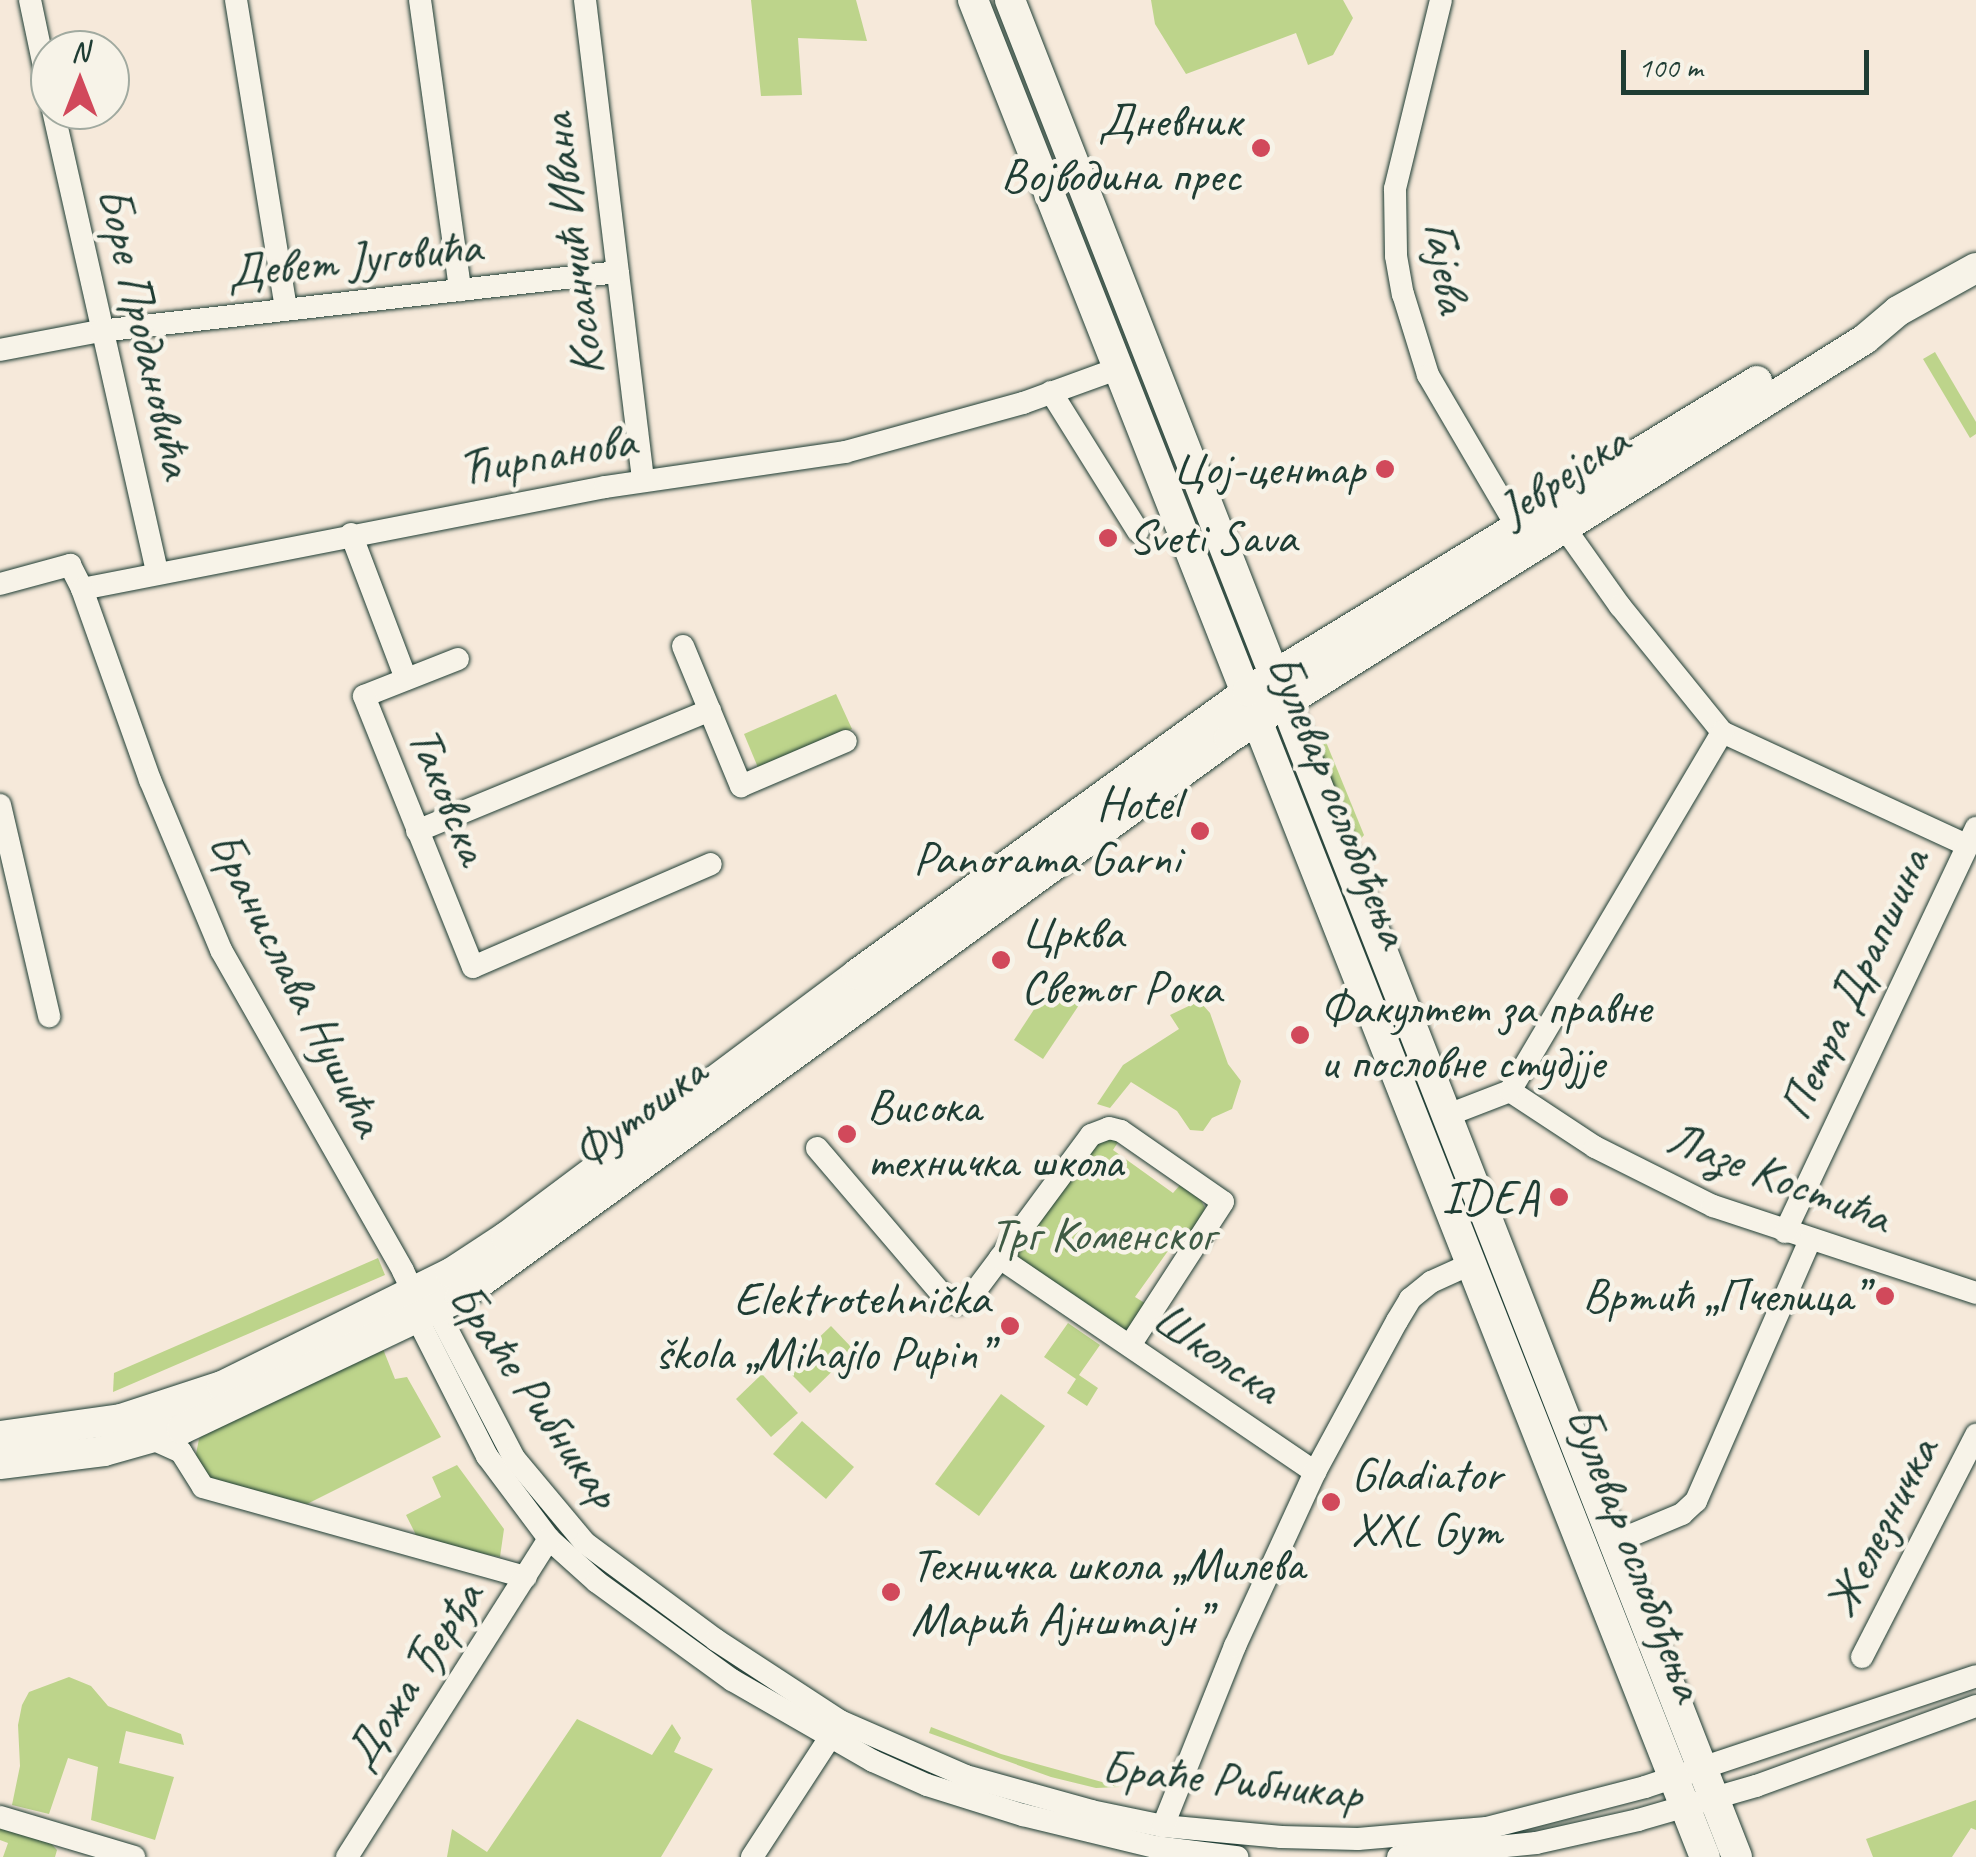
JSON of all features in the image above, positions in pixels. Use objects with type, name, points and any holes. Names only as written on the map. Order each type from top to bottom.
[{"type":"main road","name":"Булевар ослобођења","points":[[974,0],[1117,369],[1266,696],[1448,1115],[1616,1542],[1695,1788],[1705,1857]]},
{"type":"main road","name":"Булевар ослобођења","points":[[1010,0],[1473,1263],[1695,1788],[1737,1857]]},
{"type":"main road","name":"Јеврејска","points":[[1266,696],[1564,527],[1865,339],[1898,311],[1976,268]]},
{"type":"main road","name":"Јеврејска","points":[[1266,696],[1516,525],[1809,351],[1868,318],[1898,311]]},
{"type":"main road","name":"Футошка","points":[[0,1464],[104,1451],[214,1416],[518,1258],[1266,696]]},
{"type":"main road","name":"Футошка","points":[[0,1436],[121,1419],[222,1386],[423,1308]]},
{"type":"street","points":[[30,0],[36,30]]},
{"type":"street","points":[[236,0],[286,309]]},
{"type":"street","points":[[420,0],[460,290]]},
{"type":"street","name":"Косанчић Ивана","points":[[585,0],[643,480]]},
{"type":"street","name":"Гајева","points":[[1442,0],[1395,189],[1396,256],[1402,294],[1428,374],[1516,525]]},
{"type":"street","name":"Боре Продановића","points":[[57,130],[158,573]]},
{"type":"street","name":"Девет Југовића","points":[[0,350],[100,331],[618,272]]},
{"type":"street","name":"Ћирпанова","points":[[82,588],[643,480],[845,452],[1052,392],[1117,369]]},
{"type":"street","points":[[1052,392],[1138,531]]},
{"type":"street","points":[[1564,527],[1630,619],[1722,732],[1972,836]]},
{"type":"street","name":"Таковска","points":[[351,534],[406,679]]},
{"type":"street","points":[[0,584],[70,565],[82,588]]},
{"type":"street","name":"Бранислава Нушића","points":[[82,588],[150,780],[221,950],[423,1308]]},
{"type":"street","points":[[683,646],[742,786],[846,741]]},
{"type":"street","name":"Таковска","points":[[458,658],[364,696],[473,968],[711,864]]},
{"type":"street","points":[[417,831],[710,710]]},
{"type":"street","points":[[1448,1115],[1510,1092],[1722,732]]},
{"type":"street","points":[[0,806],[7,877],[49,1016]]},
{"type":"street","name":"Петра Драпшина","points":[[1785,1232],[1972,836]]},
{"type":"street","name":"Лазе Костића","points":[[1510,1092],[1579,1138],[1661,1182],[1785,1232],[1976,1293]]},
{"type":"street","points":[[817,1148],[947,1300],[967,1300],[1091,1135],[1110,1128],[1120,1131],[1223,1202],[1130,1344]]},
{"type":"street","points":[[1616,1542],[1682,1514],[1696,1501],[1810,1240]]},
{"type":"street","name":"Школска","points":[[1000,1258],[1315,1472]]},
{"type":"street","points":[[1156,1843],[1235,1646],[1315,1472],[1410,1300],[1430,1282],[1473,1263]]},
{"type":"street","name":"Браће Рибникар","points":[[423,1308],[490,1461],[549,1538],[597,1582],[732,1680],[971,1800],[1156,1843],[1237,1857]]},
{"type":"street","name":"Браће Рибникар","points":[[423,1308],[514,1458],[583,1541],[835,1730]]},
{"type":"street","points":[[186,1458],[196,1436],[214,1416]]},
{"type":"street","name":"Железничка","points":[[1862,1657],[1976,1435]]},
{"type":"street","points":[[150,1438],[165,1441],[186,1458],[195,1480],[203,1487],[526,1578]]},
{"type":"street","name":"Дожа Ђерђа","points":[[347,1857],[549,1538]]},
{"type":"street","points":[[1695,1788],[1976,1676]]},
{"type":"street","points":[[1695,1788],[1976,1706]]},
{"type":"street","points":[[752,1857],[835,1730]]},
{"type":"street","name":"Браће Рибникар","points":[[1156,1843],[1444,1834],[1695,1788]]},
{"type":"street","name":"Браће Рибникар","points":[[1398,1857],[1536,1843],[1695,1788]]},
{"type":"street","points":[[0,1817],[134,1857]]},
{"type":"green space","points":[[751,0],[856,0],[867,41],[798,38],[802,95],[761,96]]},
{"type":"green space","points":[[1151,0],[1343,0],[1353,18],[1333,55],[1308,65],[1296,33],[1186,74],[1155,24]]},
{"type":"green space","points":[[1935,352],[1976,422],[1976,434],[1970,438],[1923,359]]},
{"type":"green space","points":[[836,694],[852,729],[759,770],[744,734]]},
{"type":"green space","points":[[1324,737],[1364,835],[1355,846],[1316,742]]},
{"type":"green space","points":[[1050,985],[1079,1005],[1043,1059],[1014,1040]]},
{"type":"green space","points":[[1195,1003],[1202,1004],[1210,1013],[1228,1064],[1241,1081],[1232,1109],[1212,1118],[1203,1131],[1190,1130],[1177,1111],[1131,1082],[1110,1108],[1097,1104],[1123,1065],[1179,1029],[1170,1015]]},
{"type":"green space","name":"Трг Коменског","points":[[1099,1138],[1120,1139],[1113,1150],[1173,1193],[1180,1185],[1200,1198],[1205,1208],[1194,1237],[1183,1230],[1135,1297],[1148,1305],[1126,1331],[1015,1258],[1014,1246]]},
{"type":"green space","points":[[378,1258],[385,1275],[113,1392],[114,1373]]},
{"type":"green space","points":[[1068,1323],[1100,1345],[1079,1375],[1098,1388],[1087,1406],[1067,1393],[1076,1379],[1044,1357]]},
{"type":"green space","points":[[831,1326],[854,1350],[810,1393],[786,1369]]},
{"type":"green space","points":[[381,1344],[395,1379],[407,1377],[441,1437],[307,1504],[209,1480],[195,1459],[199,1439],[216,1421]]},
{"type":"green space","points":[[762,1374],[798,1413],[771,1437],[736,1399]]},
{"type":"green space","points":[[1001,1394],[1045,1426],[979,1516],[935,1484]]},
{"type":"green space","points":[[802,1421],[854,1467],[826,1499],[773,1454]]},
{"type":"green space","points":[[457,1465],[504,1529],[500,1557],[419,1541],[406,1515],[441,1497],[432,1477]]},
{"type":"green space","points":[[69,1677],[91,1686],[108,1706],[181,1734],[184,1745],[126,1731],[119,1763],[174,1777],[155,1840],[91,1820],[98,1767],[68,1758],[49,1814],[12,1805],[20,1766],[18,1725],[22,1705],[29,1692]]},
{"type":"green space","points":[[577,1719],[652,1755],[672,1724],[681,1738],[674,1752],[713,1769],[661,1857],[447,1857],[452,1829],[487,1852]]},
{"type":"green space","points":[[931,1727],[1001,1754],[1120,1787],[1096,1788],[1051,1777],[929,1733]]},
{"type":"green space","points":[[1976,1800],[1976,1830],[1971,1828],[1952,1857],[1873,1857],[1866,1839]]},
{"type":"green space","points":[[0,1822],[46,1838],[57,1850],[55,1857],[3,1857],[8,1843],[0,1840]]},
{"type":"place","name":"Дневник Војводина прес","points":[[1261,148]]},
{"type":"place","name":"Цој-центар","points":[[1385,469]]},
{"type":"place","name":"Sveti Sava","points":[[1108,538]]},
{"type":"place","name":"Hotel Panorama Garni","points":[[1200,831]]},
{"type":"place","name":"Црква Светог Рока","points":[[1001,960]]},
{"type":"place","name":"Факултет за правне и пословне студјје","points":[[1300,1035]]},
{"type":"place","name":"Висока техничка школа","points":[[847,1134]]},
{"type":"place","name":"IDEA","points":[[1559,1197]]},
{"type":"place","name":"Вртић „Пчелица”","points":[[1885,1296]]},
{"type":"place","name":"Elektrotehnička škola „Mihajlo Pupin”","points":[[1010,1326]]},
{"type":"place","name":"Gladiator XXL Gym","points":[[1331,1502]]},
{"type":"place","name":"Техничка школа „Милева Марић Ајнштајн”","points":[[891,1592]]}]
